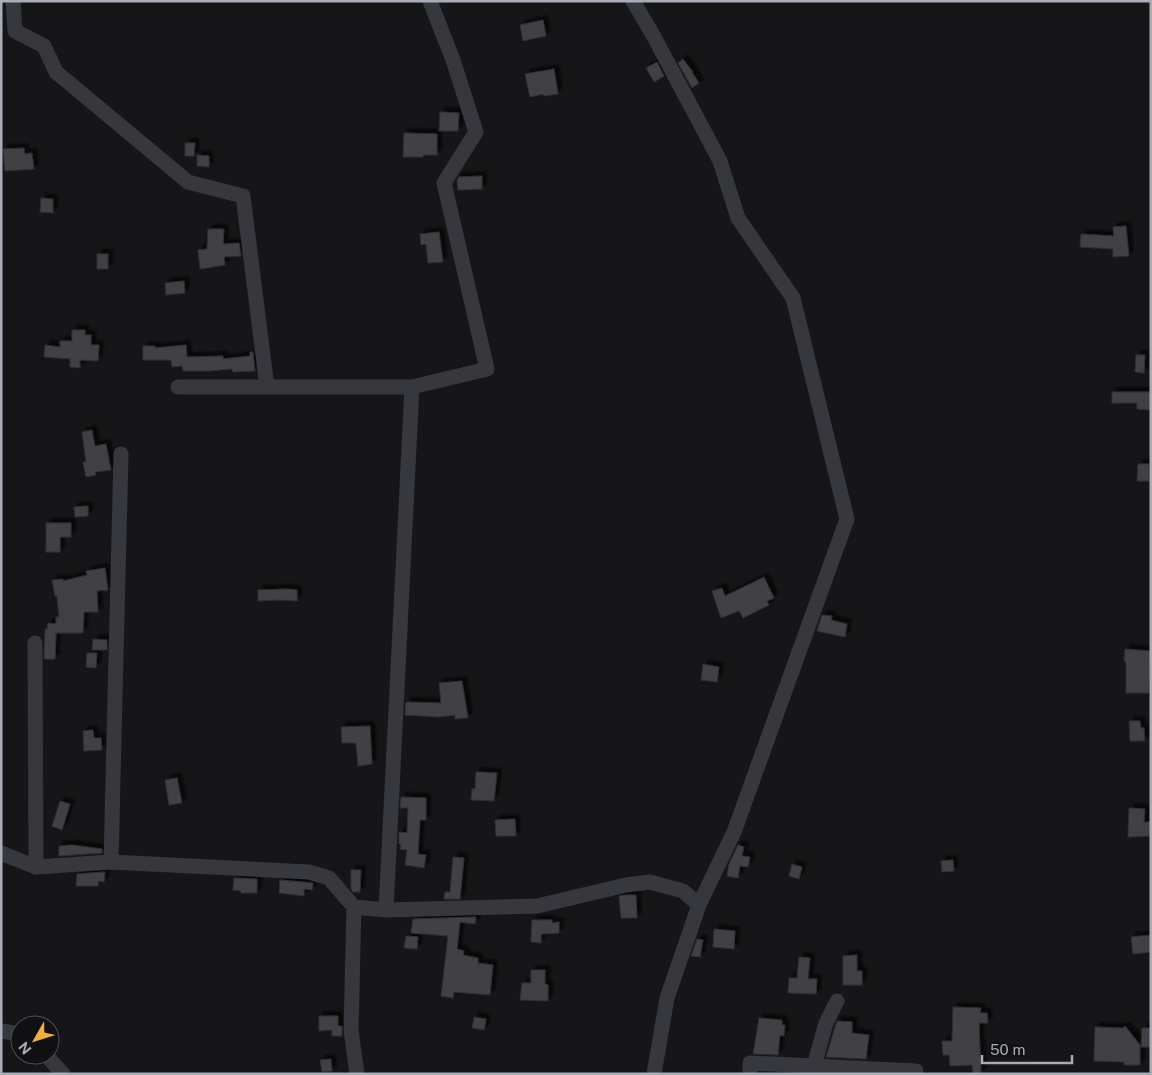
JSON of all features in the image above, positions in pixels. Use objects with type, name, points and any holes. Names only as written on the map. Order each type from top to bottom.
[{"type":"street","points":[[13,1],[15,31],[44,46],[56,72],[188,182],[243,196],[266,387]]},
{"type":"street","points":[[178,387],[412,387],[487,369],[444,183],[476,132],[430,1]]},
{"type":"street","points":[[633,1],[654,35],[720,162],[738,218],[793,298],[847,520],[734,832],[699,905],[667,998],[654,1074]]},
{"type":"street","points":[[386,910],[412,387]]},
{"type":"street","points":[[111,862],[121,454]]},
{"type":"street","points":[[35,643],[36,867]]},
{"type":"street","points":[[1,853],[36,867],[111,862],[309,872],[329,878],[354,907],[351,1030],[357,1074]]},
{"type":"street","points":[[354,907],[386,910],[537,906],[626,885],[650,882],[683,891],[699,905]]},
{"type":"street","points":[[814,1066],[826,1023],[837,1001]]},
{"type":"street","points":[[750,1074],[750,1063],[916,1071]]},
{"type":"building","points":[[543,20],[546,36],[523,41],[520,25]]},
{"type":"building","points":[[683,59],[699,83],[692,88],[678,63]]},
{"type":"building","points":[[657,62],[664,76],[654,82],[646,68]]},
{"type":"building","points":[[554,69],[558,94],[544,96],[543,94],[530,97],[525,74]]},
{"type":"building","points":[[440,112],[459,113],[458,131],[439,131]]},
{"type":"building","points":[[404,133],[437,134],[437,155],[403,157]]},
{"type":"building","points":[[185,143],[195,143],[194,156],[185,156]]},
{"type":"building","points":[[24,148],[25,154],[32,153],[34,169],[5,171],[3,149]]},
{"type":"building","points":[[197,155],[209,156],[209,167],[197,166]]},
{"type":"building","points":[[482,176],[482,189],[458,190],[457,180],[459,177]]},
{"type":"building","points":[[41,198],[53,199],[53,213],[40,212]]},
{"type":"building","points":[[1126,226],[1129,256],[1113,257],[1113,249],[1080,247],[1081,234],[1114,236],[1113,227]]},
{"type":"building","points":[[208,229],[224,229],[223,244],[239,243],[241,256],[224,257],[225,265],[200,269],[198,250],[207,249]]},
{"type":"building","points":[[439,232],[443,262],[428,263],[426,244],[421,245],[420,234]]},
{"type":"building","points":[[97,254],[108,254],[108,269],[97,269]]},
{"type":"building","points":[[184,281],[185,293],[166,295],[165,283]]},
{"type":"building","points":[[72,330],[85,330],[85,335],[91,335],[91,345],[99,345],[98,361],[80,360],[80,368],[70,367],[70,359],[44,357],[45,345],[60,347],[60,341],[72,341]]},
{"type":"building","points":[[186,345],[187,357],[223,356],[223,359],[250,356],[250,352],[253,352],[255,371],[233,372],[232,369],[183,371],[182,366],[172,367],[171,360],[143,360],[143,346],[155,346],[155,348]]},
{"type":"building","points":[[1136,355],[1145,355],[1144,373],[1135,372]]},
{"type":"building","points":[[1112,392],[1151,392],[1151,410],[1137,409],[1137,403],[1112,403]]},
{"type":"building","points":[[92,430],[95,446],[106,444],[111,470],[95,472],[96,475],[86,477],[83,462],[86,462],[82,432]]},
{"type":"building","points":[[1138,464],[1149,464],[1149,481],[1137,481]]},
{"type":"building","points":[[88,506],[88,516],[75,517],[74,507]]},
{"type":"building","points":[[46,523],[71,523],[71,537],[60,537],[60,552],[46,552]]},
{"type":"building","points":[[105,568],[108,590],[97,591],[98,612],[84,612],[83,633],[56,633],[55,659],[44,659],[45,629],[47,629],[48,623],[56,624],[56,617],[59,617],[57,596],[55,596],[52,580],[63,579],[63,581],[87,575],[86,571]]},
{"type":"building","points":[[764,577],[774,598],[767,601],[769,605],[743,618],[739,611],[721,618],[712,591],[722,588],[725,596]]},
{"type":"building","points":[[258,590],[297,590],[297,601],[258,601]]},
{"type":"building","points":[[822,615],[832,616],[831,620],[847,624],[845,637],[817,631]]},
{"type":"building","points":[[93,639],[107,640],[107,650],[92,650]]},
{"type":"building","points":[[1125,649],[1151,651],[1149,693],[1126,693]]},
{"type":"building","points":[[87,653],[97,653],[96,668],[86,667]]},
{"type":"building","points":[[703,664],[719,667],[717,682],[701,680]]},
{"type":"building","points":[[462,681],[468,718],[455,719],[455,715],[439,717],[405,715],[406,702],[441,703],[439,683]]},
{"type":"building","points":[[1129,721],[1140,721],[1141,728],[1144,728],[1145,741],[1130,741]]},
{"type":"building","points":[[370,726],[372,764],[358,766],[356,743],[342,743],[341,727]]},
{"type":"building","points":[[93,730],[94,738],[101,738],[102,750],[84,751],[83,731]]},
{"type":"building","points":[[476,772],[497,773],[494,801],[471,800],[472,789],[475,789]]},
{"type":"building","points":[[177,778],[182,803],[169,805],[165,780]]},
{"type":"building","points":[[401,797],[426,798],[426,820],[420,820],[418,854],[426,855],[424,868],[405,865],[407,850],[400,849],[399,832],[407,833],[408,808],[400,808]]},
{"type":"building","points":[[60,801],[70,804],[62,830],[52,826]]},
{"type":"building","points":[[1129,808],[1145,809],[1144,822],[1151,822],[1151,836],[1128,837]]},
{"type":"building","points":[[515,819],[516,836],[496,836],[495,820]]},
{"type":"building","points":[[72,845],[102,849],[102,853],[59,856],[59,846]]},
{"type":"building","points":[[738,845],[744,847],[742,856],[750,857],[748,867],[740,866],[738,878],[727,876],[729,864]]},
{"type":"building","points":[[453,857],[464,858],[460,899],[444,899],[445,892],[450,892]]},
{"type":"building","points":[[953,860],[954,871],[942,872],[941,861]]},
{"type":"building","points":[[792,864],[802,867],[799,879],[789,876]]},
{"type":"building","points":[[351,870],[361,870],[360,892],[353,892],[351,889]]},
{"type":"building","points":[[105,872],[104,882],[98,881],[98,886],[76,886],[77,874]]},
{"type":"building","points":[[234,878],[257,879],[257,893],[241,893],[241,891],[233,890]]},
{"type":"building","points":[[280,880],[313,883],[312,890],[304,889],[304,896],[279,893]]},
{"type":"building","points":[[636,895],[637,918],[621,918],[619,896]]},
{"type":"building","points":[[476,917],[475,924],[460,922],[457,949],[464,951],[463,955],[478,958],[478,963],[493,965],[490,995],[454,992],[453,998],[441,996],[448,936],[411,933],[413,919]]},
{"type":"building","points":[[532,920],[552,920],[552,923],[559,922],[559,933],[541,934],[541,943],[531,942]]},
{"type":"building","points":[[714,929],[735,931],[734,949],[713,947]]},
{"type":"building","points":[[1151,935],[1151,952],[1133,954],[1131,937]]},
{"type":"building","points":[[406,936],[418,937],[417,949],[404,948]]},
{"type":"building","points":[[697,939],[703,940],[700,957],[691,956]]},
{"type":"building","points":[[857,955],[857,971],[862,971],[862,985],[843,985],[843,956]]},
{"type":"building","points":[[799,957],[810,958],[808,979],[817,979],[816,994],[788,993],[789,978],[797,978]]},
{"type":"building","points":[[531,970],[545,970],[545,984],[548,985],[548,1001],[520,1000],[522,983],[531,983]]},
{"type":"building","points":[[953,1007],[981,1008],[980,1013],[987,1013],[988,1023],[979,1023],[981,1074],[973,1074],[972,1065],[950,1066],[949,1055],[943,1055],[942,1041],[952,1041]]},
{"type":"building","points":[[319,1016],[338,1016],[338,1026],[342,1026],[342,1036],[332,1036],[332,1030],[319,1031]]},
{"type":"building","points":[[474,1017],[486,1019],[484,1030],[472,1028]]},
{"type":"building","points":[[759,1018],[782,1020],[782,1025],[785,1025],[784,1036],[780,1035],[778,1055],[753,1054]]},
{"type":"building","points":[[837,1021],[852,1022],[852,1033],[869,1035],[866,1059],[826,1057]]},
{"type":"building","points":[[1125,1026],[1140,1045],[1140,1065],[1124,1065],[1124,1062],[1094,1061],[1095,1027],[1123,1028]]},
{"type":"building","points":[[1142,1028],[1151,1028],[1151,1047],[1141,1047]]},
{"type":"building","points":[[331,1059],[332,1071],[322,1072],[320,1060]]}]
